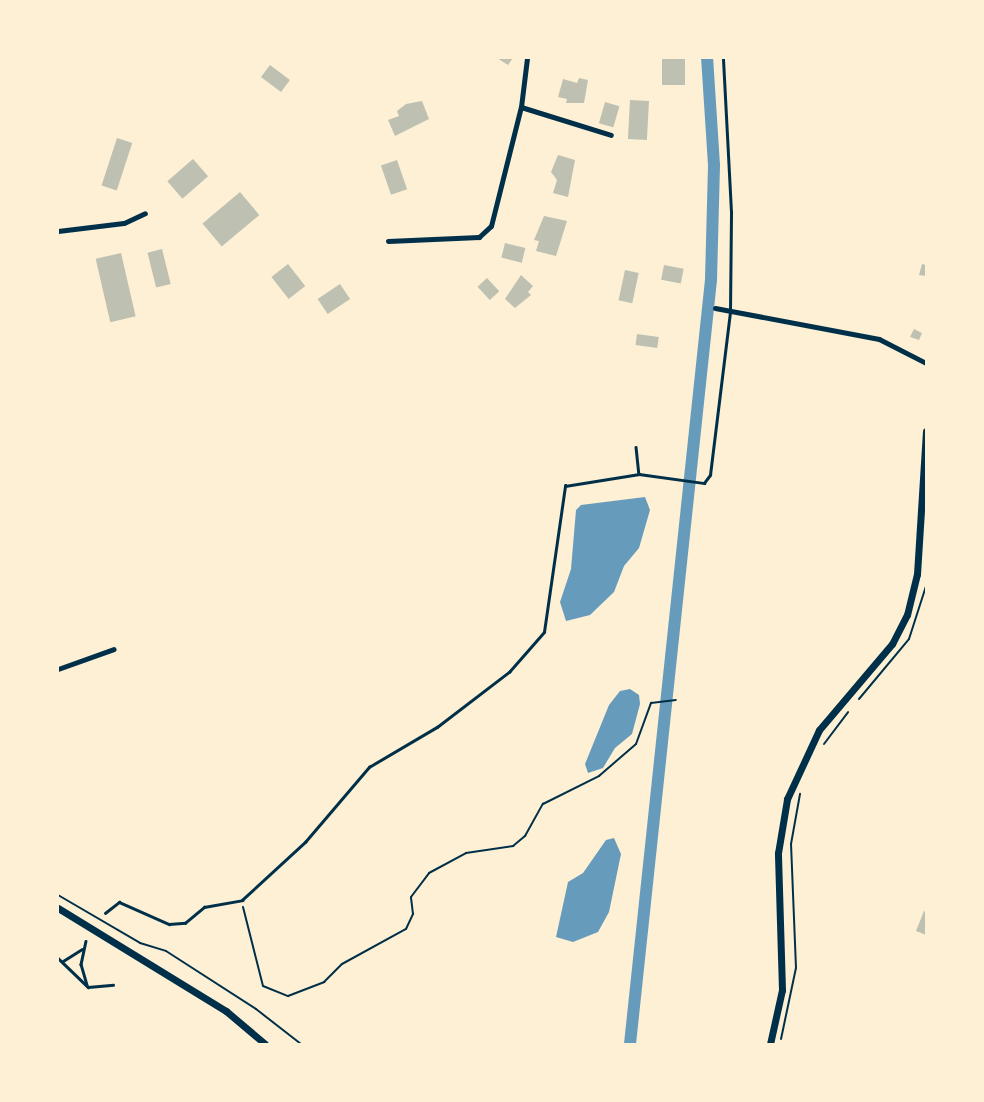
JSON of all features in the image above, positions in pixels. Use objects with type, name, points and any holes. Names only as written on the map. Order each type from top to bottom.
[{"type":"main road","points":[[770,1044],[782,990],[778,867],[787,799],[819,730],[888,649],[907,615],[917,574],[926,431]]},
{"type":"main road","points":[[58,908],[226,1011],[265,1044]]},
{"type":"street","points":[[388,241],[479,237],[491,226],[521,107],[527,58]]},
{"type":"street","points":[[521,107],[611,135]]},
{"type":"street","points":[[58,231],[124,223],[145,213]]},
{"type":"street","points":[[715,308],[879,339],[926,363]]},
{"type":"street","points":[[58,669],[114,649]]},
{"type":"lane","points":[[105,912],[119,902],[169,924],[185,923],[204,907],[242,900],[305,842],[369,767],[466,706],[532,652],[544,632],[565,486],[639,474],[697,485],[710,475],[730,311],[731,192],[723,58]]},
{"type":"lane","points":[[636,448],[639,474]]},
{"type":"lane","points":[[63,961],[82,949],[86,941]]},
{"type":"lane","points":[[82,949],[88,987]]},
{"type":"lane","points":[[58,958],[88,987]]},
{"type":"lane","points":[[88,987],[113,985]]},
{"type":"path","points":[[856,702],[909,639],[926,586]]},
{"type":"path","points":[[242,900],[263,986],[288,996],[324,982],[342,964],[406,929],[413,914],[411,897],[429,873],[466,853],[513,846],[525,836],[543,804],[612,767],[636,744],[650,703],[658,699],[676,700]]},
{"type":"path","points":[[823,746],[851,708]]},
{"type":"path","points":[[779,1044],[796,968],[791,844],[802,786]]},
{"type":"path","points":[[58,895],[140,943],[166,952],[256,1009],[301,1044]]},
{"type":"water","points":[[645,497],[650,510],[639,548],[624,566],[614,592],[590,615],[566,621],[560,602],[571,569],[576,510],[581,505]]},
{"type":"water","points":[[630,689],[639,695],[640,704],[632,734],[615,748],[603,768],[588,773],[585,764],[609,705],[620,691]]},
{"type":"water","points":[[614,838],[621,854],[609,912],[598,932],[573,942],[556,937],[568,882],[583,873],[606,840]]},
{"type":"building","points":[[497,58],[513,58],[508,65]]},
{"type":"building","points":[[662,58],[685,58],[685,85],[662,85]]},
{"type":"building","points":[[270,65],[290,80],[281,92],[261,77]]},
{"type":"building","points":[[579,78],[588,80],[584,103],[566,103],[567,99],[558,97],[563,79],[577,83]]},
{"type":"building","points":[[630,100],[649,101],[647,140],[628,139]]},
{"type":"building","points":[[422,101],[429,119],[395,136],[388,120],[399,116],[397,111],[406,104]]},
{"type":"building","points":[[605,102],[619,106],[613,127],[599,123]]},
{"type":"building","points":[[117,138],[132,143],[117,190],[102,186]]},
{"type":"building","points":[[558,155],[575,160],[568,197],[553,193],[557,180],[551,172]]},
{"type":"building","points":[[193,159],[208,176],[182,199],[167,181]]},
{"type":"building","points":[[397,160],[407,189],[391,195],[381,166]]},
{"type":"building","points":[[240,192],[259,215],[222,246],[202,223]]},
{"type":"building","points":[[544,216],[567,221],[556,256],[536,251],[539,241],[534,240]]},
{"type":"building","points":[[505,243],[525,248],[522,263],[501,258]]},
{"type":"building","points":[[162,249],[171,284],[156,288],[147,253]]},
{"type":"building","points":[[121,253],[136,316],[110,322],[96,259]]},
{"type":"building","points":[[288,264],[305,286],[289,299],[271,277]]},
{"type":"building","points":[[922,264],[926,265],[926,276],[919,275]]},
{"type":"building","points":[[664,265],[684,269],[681,284],[661,280]]},
{"type":"building","points":[[625,270],[639,273],[632,303],[619,300]]},
{"type":"building","points":[[521,275],[533,286],[528,292],[531,295],[515,308],[505,299]]},
{"type":"building","points":[[487,278],[499,291],[490,300],[477,287]]},
{"type":"building","points":[[340,284],[350,299],[328,314],[318,299]]},
{"type":"building","points":[[914,329],[922,333],[919,340],[910,337]]},
{"type":"building","points":[[637,334],[659,337],[657,348],[635,345]]},
{"type":"building","points":[[924,911],[926,912],[926,935],[916,931]]},
{"type":"waterway","points":[[630,1044],[711,280],[714,165],[707,58]]}]
